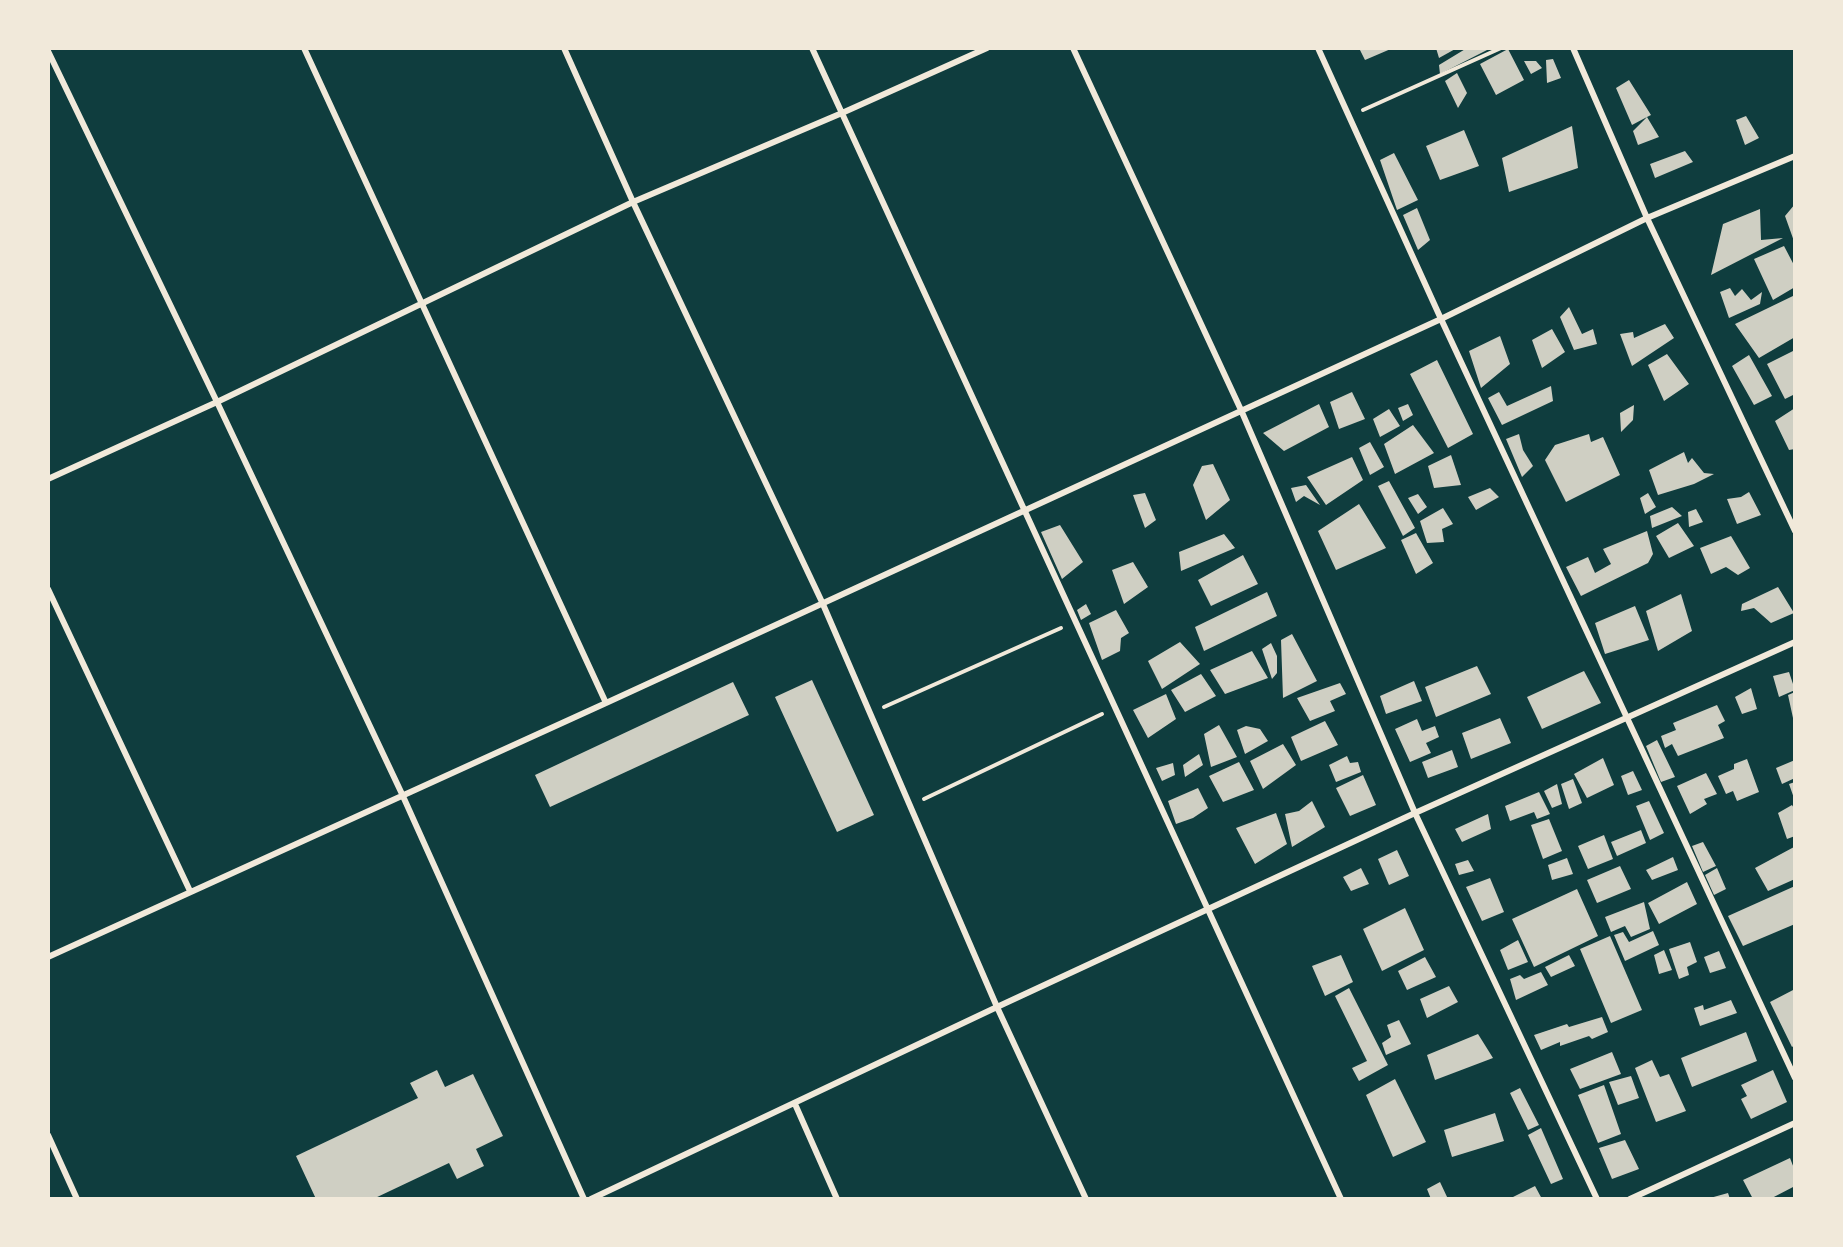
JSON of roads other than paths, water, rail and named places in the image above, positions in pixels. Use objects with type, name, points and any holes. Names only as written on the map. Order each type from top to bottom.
[{"type":"street","points":[[304,48],[606,703]]},
{"type":"street","points":[[564,48],[633,202],[822,602],[997,1006],[1086,1199]]},
{"type":"street","points":[[812,48],[1341,1199]]},
{"type":"street","points":[[48,479],[217,402],[633,202],[987,48]]},
{"type":"street","points":[[1073,48],[1241,410],[1415,813],[1597,1199]]},
{"type":"street","points":[[1318,48],[1795,1078]]},
{"type":"street","points":[[1573,48],[1647,218],[1795,531]]},
{"type":"street","points":[[48,51],[402,794],[584,1199]]},
{"type":"street","points":[[48,957],[1442,318],[1647,218],[1795,156]]},
{"type":"street","points":[[48,590],[190,891]]},
{"type":"street","points":[[591,1199],[997,1006],[1415,813],[1795,642]]},
{"type":"street","points":[[795,1104],[837,1199]]},
{"type":"street","points":[[1630,1199],[1795,1123]]},
{"type":"street","points":[[48,1135],[77,1199]]}]
